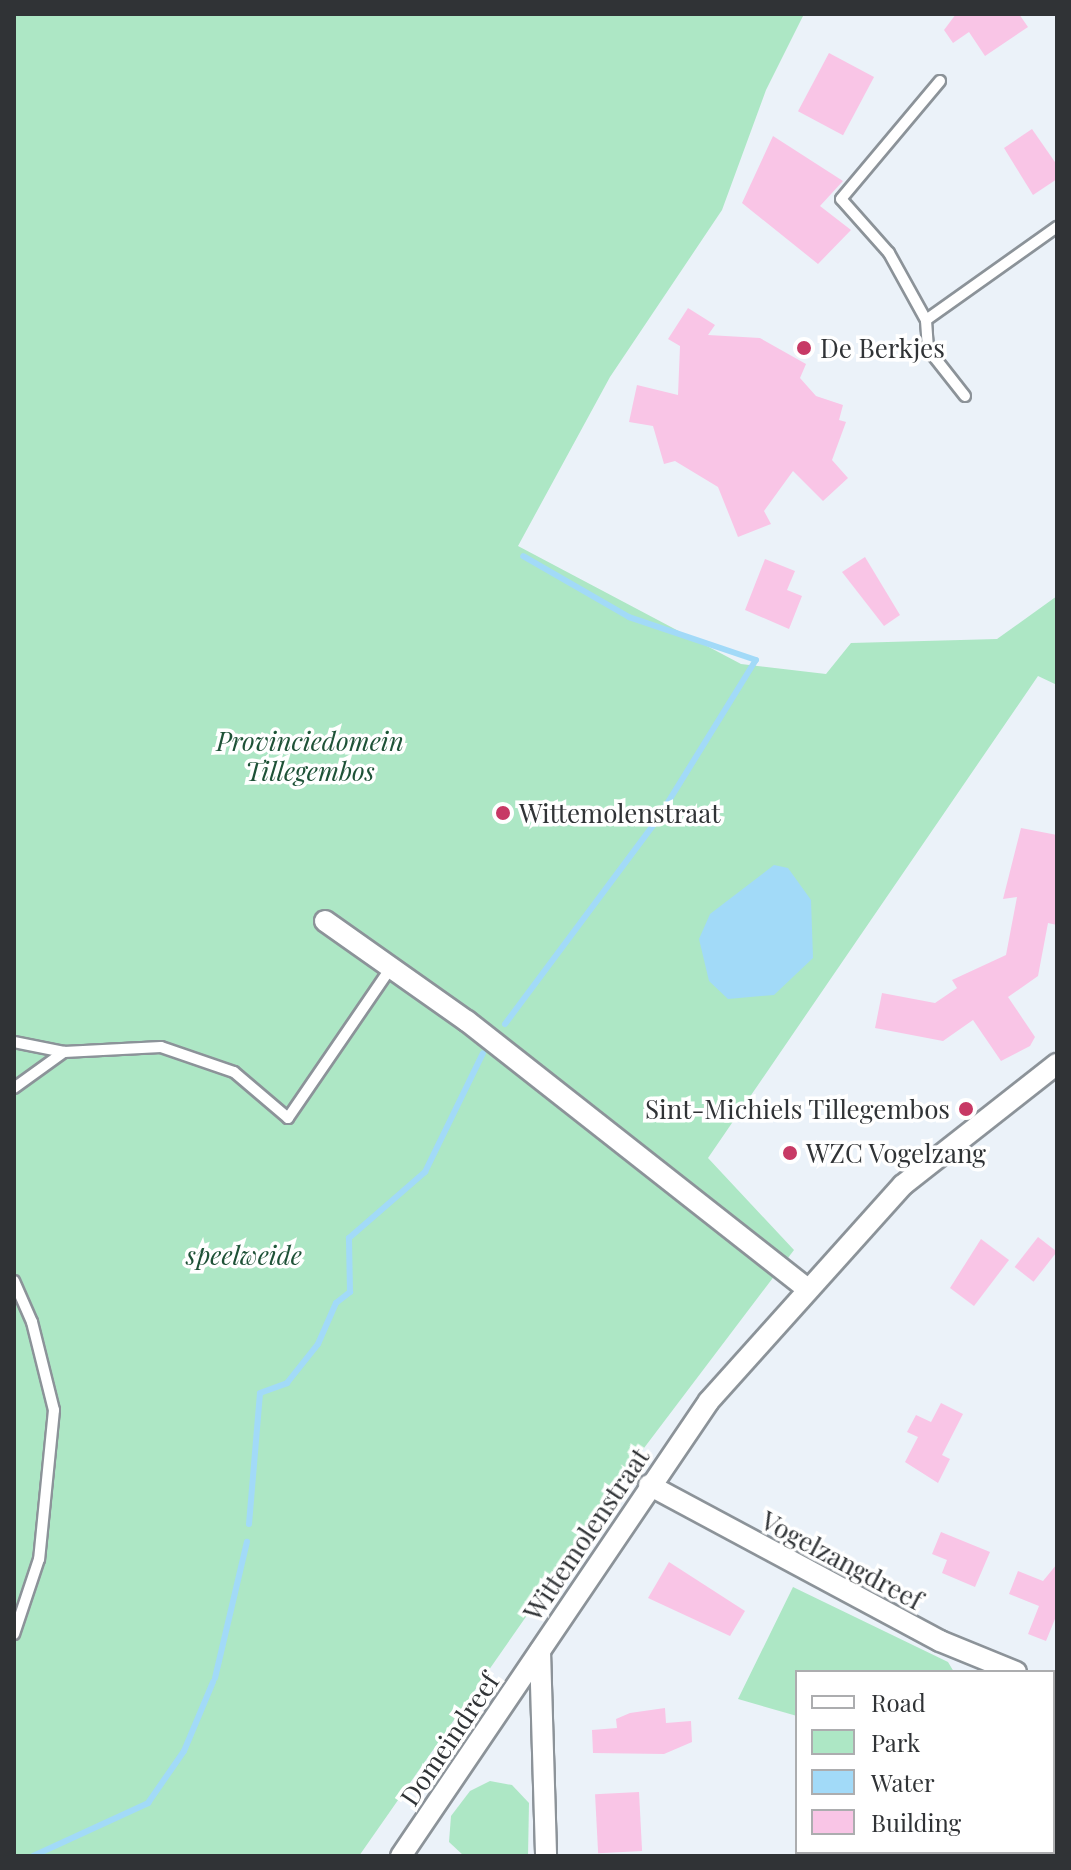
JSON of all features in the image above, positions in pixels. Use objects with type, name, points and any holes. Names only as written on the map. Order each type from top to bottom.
[{"type":"street","points":[[325,921],[392,966],[592,1117],[806,1288]]},
{"type":"street","name":"Wittemolenstraat","points":[[546,1856],[540,1651],[649,1485],[709,1401],[806,1288],[912,1177],[1055,1069]]},
{"type":"street","name":"Vogelzangdreef","points":[[649,1485],[989,1667]]},
{"type":"street","name":"Domeindreef","points":[[401,1856],[540,1651]]},
{"type":"lane","points":[[940,81],[841,199],[889,253],[926,320],[928,349],[965,396]]},
{"type":"lane","points":[[926,320],[1057,227]]},
{"type":"lane","points":[[14,1042],[64,1052],[118,1044],[208,1058],[288,1118],[392,966]]},
{"type":"lane","points":[[14,1088],[64,1052]]},
{"type":"lane","points":[[14,1281],[32,1322],[54,1410],[39,1559],[14,1634]]},
{"type":"green space","name":"Provinciedomein Tillegembos","points":[[14,14],[804,14],[766,90],[722,210],[610,377],[518,546],[741,664],[826,674],[851,643],[997,639],[1057,596],[1057,685],[1038,676],[708,1158],[794,1250],[641,1452],[359,1856],[14,1856]]},
{"type":"green space","points":[[793,1587],[948,1662],[953,1670],[795,1670],[795,1715],[738,1699]]},
{"type":"green space","points":[[490,1781],[512,1785],[529,1803],[528,1856],[464,1856],[449,1842],[451,1816],[470,1791]]},
{"type":"water","points":[[774,865],[788,868],[811,900],[813,958],[774,995],[728,999],[709,981],[699,939],[710,914]]},
{"type":"building","points":[[956,14],[1019,14],[1028,27],[985,56],[969,32],[953,43],[944,30]]},
{"type":"building","points":[[829,53],[874,77],[843,135],[798,111]]},
{"type":"building","points":[[1032,129],[1057,165],[1057,179],[1033,195],[1004,148]]},
{"type":"building","points":[[773,136],[843,181],[820,206],[851,230],[818,264],[742,203]]},
{"type":"building","points":[[688,308],[715,325],[708,335],[760,338],[806,364],[800,378],[816,396],[843,405],[839,420],[846,422],[832,460],[848,478],[823,501],[793,471],[764,511],[771,524],[738,537],[718,487],[675,461],[664,464],[653,426],[629,422],[637,385],[678,395],[680,346],[668,339]]},
{"type":"building","points":[[865,557],[900,615],[884,626],[842,572]]},
{"type":"building","points":[[765,559],[795,571],[787,590],[802,596],[789,629],[745,610]]},
{"type":"building","points":[[1021,828],[1057,835],[1057,925],[1048,923],[1038,976],[1008,997],[1035,1037],[1030,1046],[1001,1061],[973,1020],[943,1041],[875,1028],[882,993],[935,1003],[957,988],[952,980],[1006,955],[1017,897],[1003,899]]},
{"type":"building","points":[[1038,1237],[1057,1252],[1034,1282],[1015,1267]]},
{"type":"building","points":[[981,1239],[1009,1260],[974,1306],[950,1288]]},
{"type":"building","points":[[941,1403],[963,1414],[942,1455],[950,1459],[938,1483],[905,1462],[918,1437],[907,1432],[916,1415],[931,1422]]},
{"type":"building","points":[[941,1532],[990,1552],[975,1587],[942,1573],[947,1560],[932,1554]]},
{"type":"building","points":[[669,1562],[745,1611],[730,1636],[648,1598]]},
{"type":"building","points":[[1057,1564],[1057,1614],[1046,1641],[1028,1634],[1039,1606],[1009,1594],[1018,1571],[1043,1581]]},
{"type":"building","points":[[665,1708],[666,1723],[691,1721],[692,1742],[664,1754],[593,1753],[592,1730],[617,1728],[616,1719],[630,1713]]},
{"type":"building","points":[[639,1792],[642,1851],[598,1853],[595,1794]]},
{"type":"waterway","points":[[505,1024],[657,820],[756,660],[629,617],[523,556]]},
{"type":"waterway","points":[[249,1524],[260,1393],[287,1383],[318,1344],[336,1303],[350,1292],[349,1238],[425,1172],[483,1053]]},
{"type":"waterway","points":[[215,1678],[247,1542]]},
{"type":"waterway","points":[[33,1856],[148,1803],[184,1751],[213,1682]]},
{"type":"place","name":"De Berkjes","points":[[804,348]]},
{"type":"place","name":"Wittemolenstraat","points":[[503,813]]},
{"type":"place","name":"Sint-Michiels Tillegembos","points":[[966,1109]]},
{"type":"place","name":"WZC Vogelzang","points":[[790,1153]]},
{"type":"park label","name":"speelweide","points":[[244,1255]]}]
